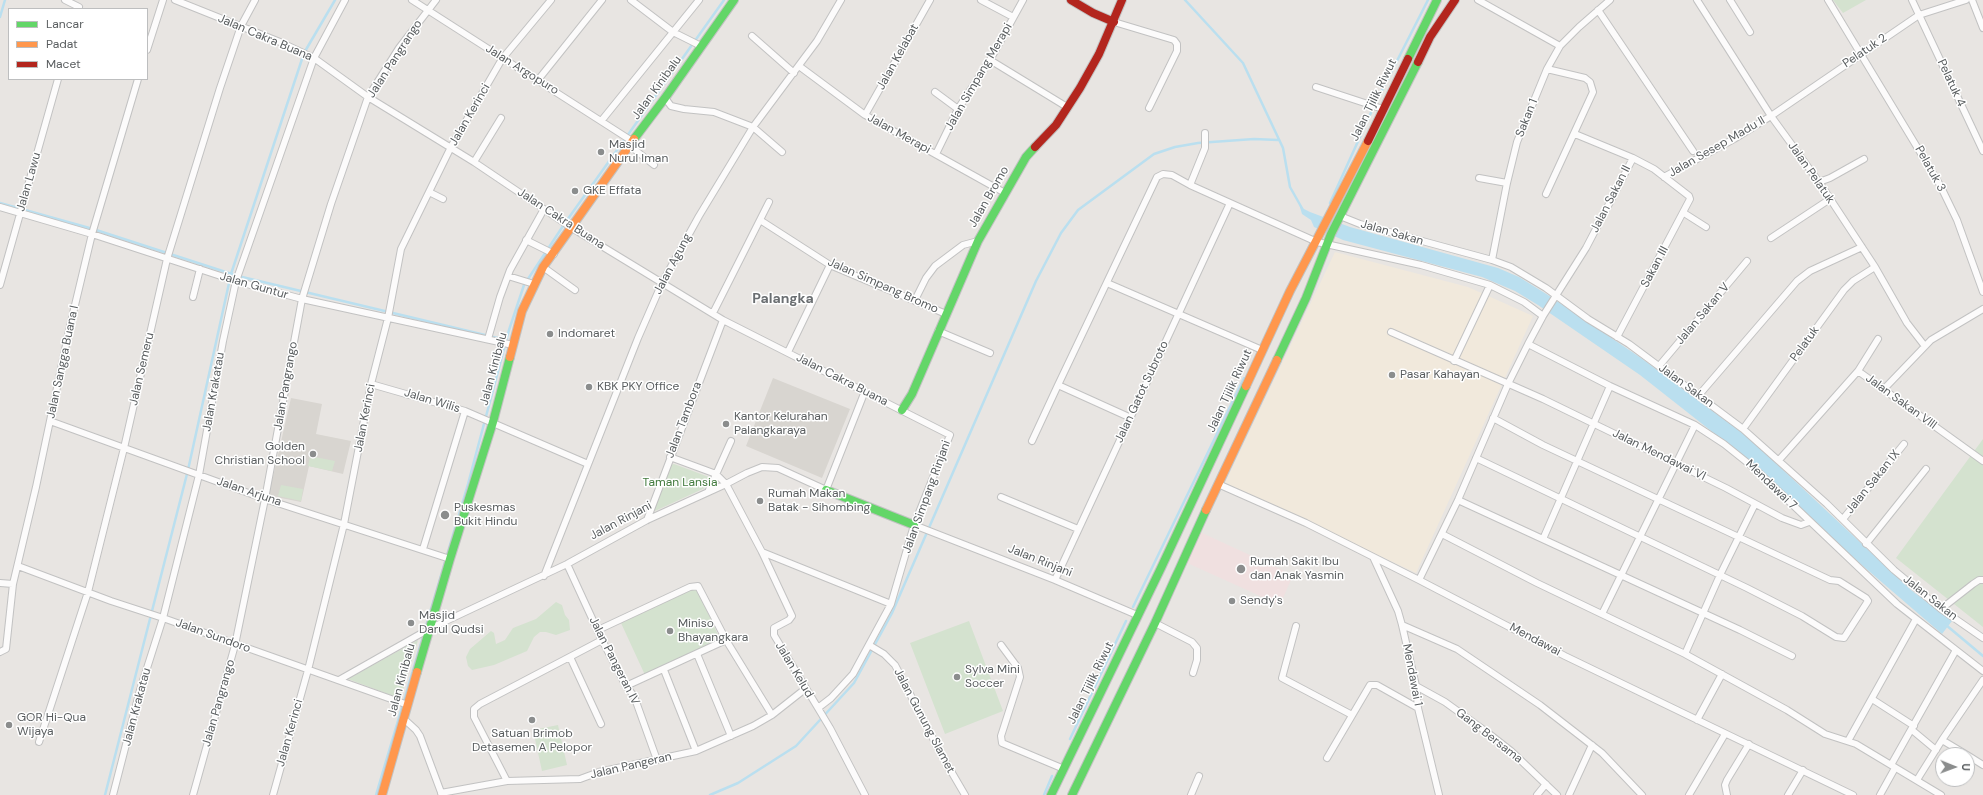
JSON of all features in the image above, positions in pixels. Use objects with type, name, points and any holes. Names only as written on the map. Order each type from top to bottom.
[{"type":"main road","name":"Jalan Kinibalu","points":[[382,795],[429,629],[493,422],[522,311],[543,267],[554,254],[630,143],[665,98],[734,0]]},
{"type":"main road","points":[[1071,0],[1093,13],[1114,22]]},
{"type":"main road","name":"Jalan Bromo","points":[[902,410],[912,394],[978,241],[1026,158],[1056,125],[1095,61],[1114,22],[1122,0]]},
{"type":"main road","name":"Jalan Tjilik Riwut","points":[[1051,795],[1064,770],[1092,732],[1155,623],[1218,484],[1306,298],[1331,234],[1335,219],[1367,142],[1437,0]]},
{"type":"main road","name":"Jalan Tjilik Riwut","points":[[1072,795],[1092,732],[1137,616],[1162,568],[1290,291],[1322,231],[1335,219],[1376,146],[1430,37],[1454,0]]},
{"type":"main road","points":[[1367,142],[1376,146]]},
{"type":"main road","name":"Jalan Rinjani","points":[[826,490],[914,525]]},
{"type":"street","points":[[65,0],[78,8],[81,0]]},
{"type":"street","points":[[148,47],[163,0]]},
{"type":"street","name":"Jalan Cakra Buana","points":[[175,0],[241,26],[314,58],[368,97],[474,162],[572,228],[723,320],[950,435]]},
{"type":"street","name":"Jalan Semeru","points":[[39,742],[88,592],[124,448],[167,259],[220,88],[241,26],[255,0]]},
{"type":"street","name":"Jalan Krakatau","points":[[113,795],[140,690],[162,618],[199,475],[223,341],[236,281],[314,58],[345,0]]},
{"type":"street","name":"Jalan Argopuro","points":[[412,0],[602,120],[654,164]]},
{"type":"street","name":"Jalan Pangrango","points":[[193,795],[235,644],[265,499],[302,299],[331,204],[368,97],[399,48],[436,0]]},
{"type":"street","points":[[502,58],[551,0]]},
{"type":"street","points":[[538,80],[602,0]]},
{"type":"street","points":[[631,0],[673,32],[701,46]]},
{"type":"street","points":[[602,120],[699,0]]},
{"type":"street","name":"Jalan Agung","points":[[544,576],[638,338],[662,283],[699,216],[753,127],[817,41],[841,0]]},
{"type":"street","name":"Jalan Kelabat","points":[[865,115],[930,0]]},
{"type":"street","points":[[981,0],[1013,17]]},
{"type":"street","name":"Jalan Simpang Merapi","points":[[936,154],[958,109],[990,60],[1023,0]]},
{"type":"street","points":[[1478,0],[1560,46]]},
{"type":"street","name":"Sakan 1","points":[[1492,260],[1507,183],[1517,142],[1547,69],[1560,46],[1610,0]]},
{"type":"street","name":"Jalan Pelatuk","points":[[1697,0],[1771,116],[1862,247],[1908,323],[1924,345]]},
{"type":"street","points":[[1730,0],[1750,32]]},
{"type":"street","name":"Pelatuk 3","points":[[1828,0],[1940,185],[1956,220],[1983,292]]},
{"type":"street","name":"Pelatuk 4","points":[[1912,0],[1983,151]]},
{"type":"street","name":"Pelatuk 2","points":[[1771,116],[1919,15],[1966,0]]},
{"type":"street","points":[[1972,0],[1983,28]]},
{"type":"street","points":[[1598,10],[1692,151]]},
{"type":"street","points":[[1114,22],[1174,40],[1177,44],[1177,51],[1149,108]]},
{"type":"street","points":[[752,36],[794,73]]},
{"type":"street","name":"Jalan Kerinci","points":[[273,795],[308,670],[344,524],[371,384],[388,318],[401,249],[451,148],[502,58]]},
{"type":"street","points":[[990,60],[1067,107]]},
{"type":"street","name":"Jalan Merapi","points":[[799,66],[865,115],[1005,193]]},
{"type":"street","points":[[1546,194],[1592,96],[1593,87],[1585,78],[1547,69]]},
{"type":"street","name":"Jalan Lawu","points":[[0,285],[58,80]]},
{"type":"street","name":"Jalan Sangga Buana I","points":[[3,651],[13,584],[70,326],[92,234],[138,80]]},
{"type":"street","points":[[1316,86],[1383,109]]},
{"type":"street","points":[[936,92],[958,109]]},
{"type":"street","points":[[665,98],[671,106],[714,112],[753,127],[782,152]]},
{"type":"street","name":"Jalan Sesep Madu II","points":[[1664,177],[1734,139],[1771,116]]},
{"type":"street","points":[[474,162],[501,118]]},
{"type":"street","points":[[1190,185],[1205,148],[1205,133]]},
{"type":"street","points":[[1575,134],[1633,158]]},
{"type":"street","name":"Jalan Sakan II","points":[[1419,580],[1458,500],[1508,384],[1528,344],[1544,313],[1586,248],[1633,158],[1664,177],[1690,197]]},
{"type":"street","points":[[1818,182],[1834,177],[1864,159]]},
{"type":"street","points":[[1032,441],[1157,177],[1163,174],[1169,174],[1190,185],[1326,246],[1349,249],[1414,263],[1490,285],[1544,313]]},
{"type":"street","points":[[1479,178],[1507,183]]},
{"type":"street","points":[[429,192],[443,199]]},
{"type":"street","name":"Sakan III","points":[[1618,336],[1684,213],[1690,197]]},
{"type":"street","points":[[1771,238],[1830,199]]},
{"type":"street","points":[[713,313],[769,202]]},
{"type":"street","name":"Jalan Gatot Subroto","points":[[1055,580],[1230,203]]},
{"type":"street","name":"Jalan Guntur","points":[[0,207],[92,234],[236,281],[302,299],[513,345]]},
{"type":"street","points":[[488,339],[508,276],[544,209]]},
{"type":"street","points":[[1684,213],[1706,226]]},
{"type":"street","name":"Jalan Sakan","points":[[1335,219],[1360,224],[1492,260],[1527,276],[1588,319],[1618,336],[1700,395],[1743,429],[1843,519],[1866,544],[1941,609],[1983,638]]},
{"type":"street","name":"Jalan Simpang Bromo","points":[[760,220],[830,265],[946,314]]},
{"type":"street","points":[[526,240],[554,254]]},
{"type":"street","points":[[915,300],[928,274],[935,266],[963,245],[978,241]]},
{"type":"street","points":[[1700,395],[1797,281],[1810,271],[1862,247]]},
{"type":"street","name":"Jalan Sakan V","points":[[1659,366],[1747,261]]},
{"type":"street","points":[[788,352],[830,265]]},
{"type":"street","points":[[543,267],[575,290]]},
{"type":"street","name":"Pelatuk","points":[[1743,429],[1844,290],[1853,281],[1875,267]]},
{"type":"street","points":[[193,297],[200,269]]},
{"type":"street","points":[[508,276],[534,284]]},
{"type":"street","points":[[1107,283],[1180,313],[1262,350]]},
{"type":"street","points":[[1454,361],[1490,285]]},
{"type":"street","points":[[1883,390],[1924,345],[1955,324],[1983,309]]},
{"type":"street","name":"Jalan Tambora","points":[[647,520],[723,320]]},
{"type":"street","points":[[938,331],[990,353]]},
{"type":"street","name":"Jalan Mendawai VI","points":[[1391,332],[1594,424],[1798,524],[1805,525],[1809,522]]},
{"type":"street","points":[[1858,371],[1878,339]]},
{"type":"street","name":"Mendawai 7","points":[[1528,344],[1610,386],[1695,425],[1742,458],[1897,604],[1983,671]]},
{"type":"street","name":"Jalan Sakan VIII","points":[[1779,460],[1858,371],[1983,461]]},
{"type":"street","name":"Jalan Wilis","points":[[371,384],[465,411],[493,422]]},
{"type":"street","points":[[1058,385],[1131,418]]},
{"type":"street","points":[[1543,539],[1610,386]]},
{"type":"street","points":[[826,490],[865,392]]},
{"type":"street","points":[[423,549],[465,411]]},
{"type":"street","points":[[1476,458],[1640,538],[1720,575],[1802,616],[1841,638],[1844,638],[1868,601],[1866,598],[1839,581],[1830,580],[1542,445],[1494,418]]},
{"type":"street","name":"Jalan Arjuna","points":[[50,421],[265,499],[450,559]]},
{"type":"street","points":[[493,422],[588,464]]},
{"type":"street","points":[[1602,614],[1695,425]]},
{"type":"street","name":"Jalan Simpang Rinjani","points":[[818,708],[842,688],[871,646],[891,604],[914,525],[950,435]]},
{"type":"street","points":[[709,490],[731,442]]},
{"type":"street","name":"Jalan Sakan IX","points":[[1843,519],[1904,444]]},
{"type":"street","points":[[670,457],[716,474],[726,484],[762,552],[891,604]]},
{"type":"street","name":"Jalan Rinjani","points":[[339,680],[429,629],[544,576],[647,520],[747,473],[768,467],[778,468],[826,490]]},
{"type":"street","points":[[1866,544],[1926,470]]},
{"type":"street","name":"Mendawai","points":[[1218,484],[1306,524],[1419,580],[1565,656],[1853,795]]},
{"type":"street","points":[[1001,497],[1078,529]]},
{"type":"street","points":[[1458,500],[1740,630],[1792,656]]},
{"type":"street","points":[[1686,654],[1720,575],[1755,504]]},
{"type":"street","name":"Jalan Rinjani","points":[[914,525],[1055,580],[1137,616]]},
{"type":"street","points":[[1442,534],[1686,654],[1787,710],[1825,734],[1848,741],[1941,795]]},
{"type":"street","name":"Jalan Kelud","points":[[762,552],[792,616],[789,620],[774,628],[774,635],[805,689],[822,715],[865,795]]},
{"type":"street","name":"Mendawai 1","points":[[1374,559],[1398,610],[1416,686],[1418,708],[1439,795]]},
{"type":"street","name":"Jalan Pangeran IV","points":[[566,564],[602,640],[626,686],[634,696],[657,760]]},
{"type":"street","name":"Jalan Sundoro","points":[[18,566],[408,706]]},
{"type":"street","points":[[1941,609],[1973,584],[1979,580],[1983,580]]},
{"type":"street","points":[[0,583],[13,584]]},
{"type":"street","points":[[598,630],[694,586],[700,588],[726,640],[772,715]]},
{"type":"street","points":[[1848,741],[1916,619]]},
{"type":"street","points":[[1155,623],[1192,642],[1197,648],[1197,660],[1193,673]]},
{"type":"street","points":[[1402,625],[1457,649],[1540,705],[1602,753],[1642,795]]},
{"type":"street","points":[[1296,626],[1282,678],[1352,715]]},
{"type":"street","points":[[507,781],[474,717],[474,709],[480,704],[602,640]]},
{"type":"street","points":[[626,686],[664,670],[726,640]]},
{"type":"street","name":"Jalan Gunung Slamet","points":[[871,646],[895,665],[944,760],[965,795]]},
{"type":"street","points":[[1001,646],[1018,668],[1020,677],[1000,739],[1002,743],[1064,770]]},
{"type":"street","points":[[1880,795],[1913,728],[1956,650]]},
{"type":"street","points":[[696,654],[731,736]]},
{"type":"street","points":[[570,657],[601,724]]},
{"type":"street","points":[[664,670],[696,751]]},
{"type":"street","points":[[1697,720],[1722,674]]},
{"type":"street","points":[[1938,747],[1983,680]]},
{"type":"street","points":[[1327,758],[1371,684],[1377,685],[1418,708]]},
{"type":"street","name":"Gang Bersama","points":[[1416,686],[1444,702],[1488,733],[1511,751],[1557,795]]},
{"type":"street","name":"Jalan Pangeran","points":[[441,794],[507,781],[580,779],[599,772],[696,751],[731,736],[772,715],[805,689]]},
{"type":"street","points":[[1872,698],[1913,728],[1935,749]]},
{"type":"street","points":[[404,719],[420,736],[441,794]]},
{"type":"street","points":[[1689,795],[1725,734]]},
{"type":"street","points":[[1942,740],[1954,747]]},
{"type":"street","points":[[1727,795],[1727,780],[1749,744]]},
{"type":"street","points":[[1569,795],[1592,745]]},
{"type":"street","points":[[1917,780],[1935,752]]},
{"type":"street","points":[[1788,795],[1803,770]]},
{"type":"street","points":[[1191,795],[1199,776]]},
{"type":"street","points":[[1537,795],[1546,784]]},
{"type":"shaded area","name":"Pasar Kahayan","points":[[1335,252],[1468,287],[1533,316],[1416,573],[1225,483]]},
{"type":"shaded area","points":[[773,378],[850,409],[822,478],[746,446]]},
{"type":"shaded area","name":"Golden Christian School","points":[[291,398],[322,404],[316,434],[351,441],[343,474],[309,466],[301,502],[271,496],[269,494]]},
{"type":"shaded area","name":"Rumah Sakit Ibu dan Anak Yasmin","points":[[1200,532],[1293,575],[1280,605],[1185,562]]},
{"type":"green space","points":[[1833,0],[1866,0],[1843,13]]},
{"type":"green space","points":[[1983,439],[1983,627],[1896,558]]},
{"type":"green space","points":[[310,456],[335,461],[332,471],[308,466]]},
{"type":"green space","name":"Taman Lansia","points":[[674,464],[709,477],[710,481],[707,487],[655,511],[654,508],[670,465]]},
{"type":"green space","points":[[281,485],[303,489],[301,501],[278,496]]},
{"type":"green space","name":"Miniso Bhayangkara","points":[[696,587],[720,639],[645,675],[621,623]]},
{"type":"green space","points":[[556,602],[562,605],[565,615],[569,620],[570,630],[556,635],[540,632],[534,637],[527,651],[494,665],[472,670],[468,666],[466,657],[470,649],[491,631],[494,633],[496,644],[505,640],[513,628],[536,619]]},
{"type":"green space","name":"Sylva Mini Soccer","points":[[969,621],[1003,711],[945,734],[910,643]]},
{"type":"green space","points":[[418,640],[402,693],[393,696],[348,679]]},
{"type":"green space","points":[[558,725],[567,765],[542,771],[533,730]]},
{"type":"water","points":[[1299,204],[1302,208],[1310,212],[1350,227],[1498,268],[1519,277],[1548,295],[1641,358],[1749,438],[1911,590],[1952,621],[1942,634],[1842,548],[1748,460],[1640,375],[1538,305],[1515,291],[1482,277],[1343,240],[1314,227],[1311,220],[1302,214]]},
{"type":"waterway","points":[[0,17],[5,0]]},
{"type":"waterway","points":[[105,795],[188,470],[231,274],[304,53],[335,0]]},
{"type":"waterway","points":[[376,795],[468,484],[509,330],[524,285],[565,223],[724,0]]},
{"type":"waterway","points":[[1185,0],[1243,63],[1283,148],[1290,187],[1303,210]]},
{"type":"waterway","points":[[1330,203],[1374,106],[1428,0]]},
{"type":"waterway","points":[[710,795],[738,783],[796,746],[854,683],[892,613],[1036,281],[1061,233],[1078,210],[1154,154],[1175,147],[1198,143],[1254,139],[1278,140]]},
{"type":"waterway","points":[[0,203],[93,229],[238,276],[506,340]]},
{"type":"waterway","points":[[1133,607],[1244,378]]},
{"type":"waterway","points":[[1070,739],[1126,621]]},
{"type":"waterway","points":[[1946,625],[1983,656]]},
{"type":"waterway","points":[[1044,795],[1052,776]]},
{"type":"traffic: fast","points":[[634,139],[665,98],[734,0]]},
{"type":"traffic: fast","points":[[1408,59],[1437,0]]},
{"type":"traffic: fast","points":[[1277,360],[1306,298],[1331,234],[1418,62]]},
{"type":"traffic: fast","points":[[902,410],[912,394],[978,241],[1026,157],[1035,147]]},
{"type":"traffic: fast","points":[[417,672],[450,559],[493,422],[510,357]]},
{"type":"traffic: fast","points":[[1051,795],[1161,568],[1246,386]]},
{"type":"traffic: fast","points":[[826,490],[914,525]]},
{"type":"traffic: fast","points":[[1072,795],[1155,623],[1206,510]]},
{"type":"traffic: slow","points":[[510,357],[522,311],[543,267],[634,139]]},
{"type":"traffic: slow","points":[[1246,386],[1290,291],[1368,141]]},
{"type":"traffic: slow","points":[[1206,510],[1277,360]]},
{"type":"traffic: slow","points":[[382,795],[417,672]]},
{"type":"traffic: jam","points":[[1071,0],[1093,13],[1114,22]]},
{"type":"traffic: jam","points":[[1035,147],[1056,125],[1080,88],[1099,54],[1122,0]]},
{"type":"traffic: jam","points":[[1418,62],[1430,37],[1455,0]]},
{"type":"traffic: jam","points":[[1368,141],[1408,59]]},
{"type":"place","name":"Masjid Nurul Iman","points":[[601,152]]},
{"type":"place","name":"GKE Effata","points":[[575,191]]},
{"type":"place","name":"Indomaret","points":[[550,334]]},
{"type":"place","name":"Pasar Kahayan","points":[[1392,375]]},
{"type":"place","name":"KBK PKY Office","points":[[589,387]]},
{"type":"place","name":"Kantor Kelurahan Palangkaraya","points":[[726,424]]},
{"type":"place","name":"Golden Christian School","points":[[313,454]]},
{"type":"place","name":"Rumah Makan Batak - Sihombing","points":[[760,501]]},
{"type":"place","name":"Puskesmas Bukit Hindu","points":[[445,515]]},
{"type":"place","name":"Rumah Sakit Ibu dan Anak Yasmin","points":[[1241,569]]},
{"type":"place","name":"Sendy's","points":[[1232,601]]},
{"type":"place","name":"Masjid Darul Qudsi","points":[[411,623]]},
{"type":"place","name":"Miniso Bhayangkara","points":[[670,631]]},
{"type":"place","name":"Sylva Mini Soccer","points":[[957,677]]},
{"type":"place","name":"Satuan Brimob Detasemen A Pelopor","points":[[532,720]]},
{"type":"place","name":"GOR Hi-Qua Wijaya","points":[[9,725]]},
{"type":"district","name":"Palangka","points":[[783,299]]}]
